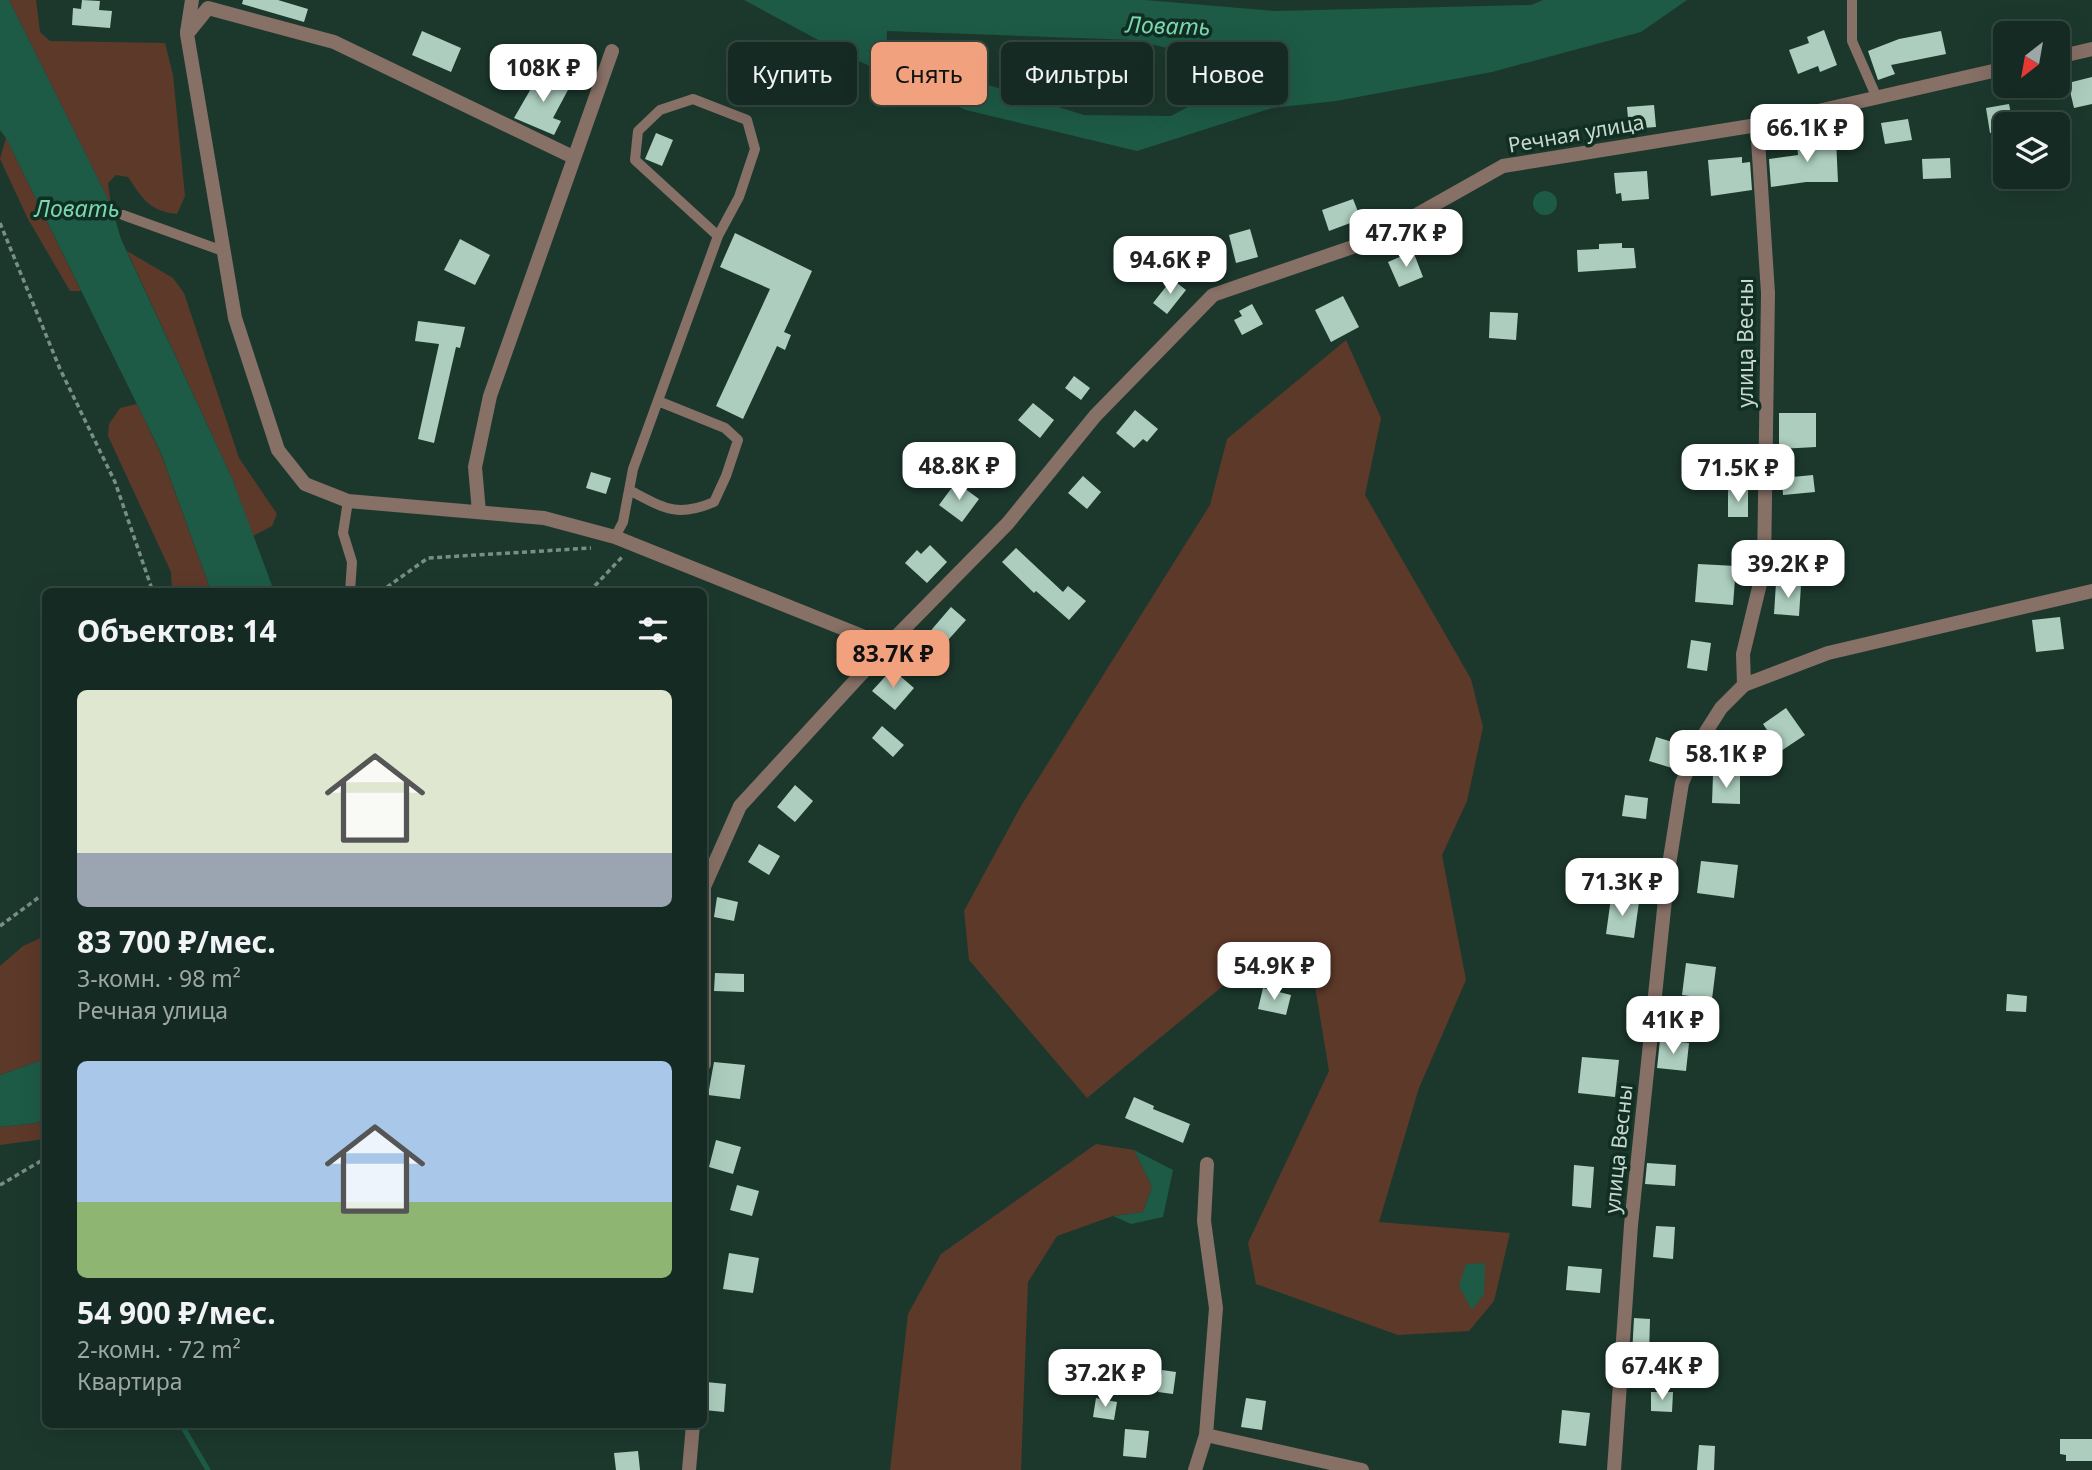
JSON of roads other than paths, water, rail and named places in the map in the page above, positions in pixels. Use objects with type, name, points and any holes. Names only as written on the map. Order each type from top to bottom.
[{"type":"street","points":[[191,0],[187,33],[235,318],[278,450],[305,484],[348,500],[544,518],[615,537],[887,646]]},
{"type":"street","points":[[187,33],[208,8],[334,42],[573,157]]},
{"type":"street","points":[[2070,54],[2092,49]]},
{"type":"street","points":[[479,512],[475,467],[491,396],[612,51]]},
{"type":"street","name":"Речная улица","points":[[707,880],[740,806],[887,646],[1008,523],[1095,416],[1213,295],[1370,241],[1503,166],[1757,125],[1993,71]]},
{"type":"street","name":"улица Весны","points":[[1744,685],[1744,654],[1764,567],[1768,293],[1757,125]]},
{"type":"street","name":"улица Весны","points":[[1614,1470],[1631,1225],[1668,871],[1682,783],[1702,738],[1721,708],[1744,685],[1828,653],[2092,591]]},
{"type":"street","points":[[1195,1470],[1206,1436],[1216,1308],[1205,1221],[1208,1164]]},
{"type":"street","points":[[689,1470],[692,1428]]},
{"type":"street","points":[[1206,1436],[1362,1470]]},
{"type":"lane","points":[[1852,0],[1852,41],[1877,98]]},
{"type":"lane","points":[[615,537],[623,522],[633,469],[718,236],[738,197],[755,149],[747,120],[693,99],[660,110],[638,131],[635,160],[718,236]]},
{"type":"lane","points":[[123,215],[223,251]]},
{"type":"lane","points":[[629,490],[664,508],[691,512],[714,502],[738,440],[725,428],[658,401]]},
{"type":"lane","points":[[348,500],[343,533],[352,562],[350,588]]},
{"type":"water","name":"Ловать","points":[[0,0],[9,0],[111,205],[121,239],[232,478],[273,588],[210,588],[161,453],[0,130]]},
{"type":"water","name":"Ловать","points":[[744,0],[1145,0],[1275,11],[1531,5],[1543,0],[1687,0],[1641,32],[1492,72],[1336,101],[1272,108],[1137,151],[966,110],[955,105],[987,105],[987,85],[1001,89],[1001,105],[1052,105],[1084,115],[1171,116],[1192,105],[1288,105],[1288,42],[1167,42],[1167,48],[1153,45],[1153,42],[1132,40],[887,31],[886,42],[871,42],[871,67],[857,60],[857,42],[822,42]]},
{"type":"water","points":[[1545,191],[1556,198],[1557,203],[1550,214],[1545,215],[1534,208],[1533,203],[1540,192]]},
{"type":"water","points":[[42,1060],[42,1120],[37,1123],[0,1127],[0,1075]]},
{"type":"water","points":[[1134,1150],[1173,1170],[1163,1217],[1131,1224],[1113,1216],[1143,1212],[1152,1187]]},
{"type":"water","points":[[1485,1263],[1484,1294],[1472,1310],[1459,1286],[1466,1264]]},
{"type":"waterway","points":[[183,1428],[208,1470]]}]
